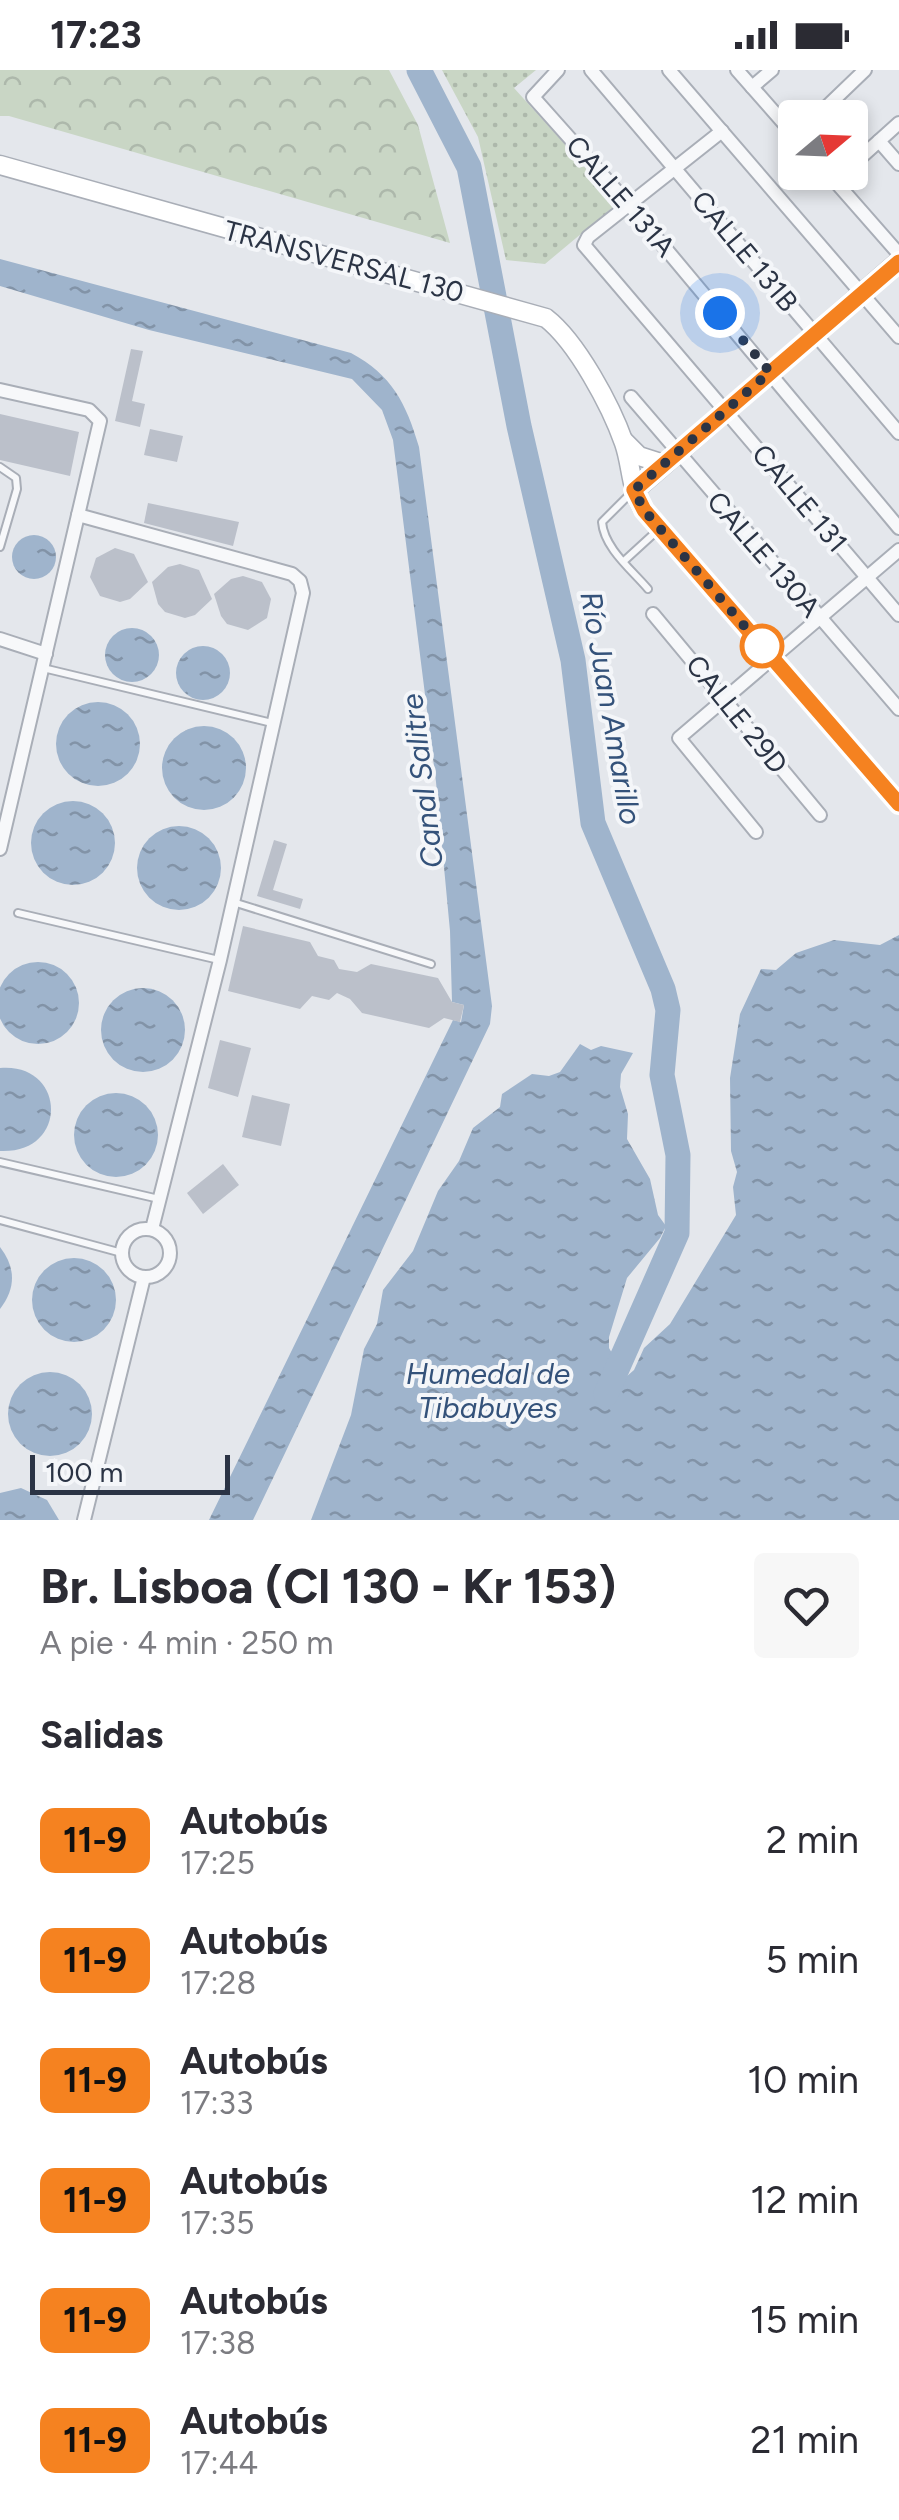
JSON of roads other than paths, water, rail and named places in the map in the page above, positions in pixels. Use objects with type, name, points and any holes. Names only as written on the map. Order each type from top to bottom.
[{"type":"main road","name":"TRANSVERSAL 130","points":[[0,165],[536,314],[556,326],[573,344],[624,442],[634,490]]},
{"type":"main road","points":[[899,258],[634,490],[660,528],[899,804]]},
{"type":"main road","points":[[624,442],[639,456],[671,459]]},
{"type":"street","name":"CALLE 131A","points":[[558,70],[534,96],[899,528]]},
{"type":"street","name":"CALLE 131B","points":[[591,70],[899,432]]},
{"type":"street","points":[[670,70],[899,337]]},
{"type":"street","points":[[737,70],[778,117]]},
{"type":"street","points":[[752,87],[772,70]]},
{"type":"street","points":[[833,100],[865,70]]},
{"type":"street","points":[[868,151],[899,124]]},
{"type":"street","points":[[630,206],[722,131]]},
{"type":"street","points":[[879,141],[899,164]]},
{"type":"street","points":[[847,190],[899,258]]},
{"type":"street","name":"CALLE 131","points":[[630,206],[584,245],[899,615]]},
{"type":"street","points":[[0,390],[89,410],[98,417],[99,428],[0,846]]},
{"type":"street","name":"CALLE 130A","points":[[631,397],[671,459],[899,709]]},
{"type":"street","points":[[78,515],[292,574],[303,593],[234,902],[152,1230]]},
{"type":"street","points":[[756,832],[679,738],[899,550]]},
{"type":"street","name":"CALLE 29D","points":[[654,614],[820,816]]},
{"type":"street","points":[[0,639],[44,661]]},
{"type":"street","points":[[144,1228],[152,1230],[166,1240],[170,1258],[160,1272],[144,1277],[128,1269],[122,1253],[128,1236],[144,1228]]},
{"type":"street","points":[[84,1520],[144,1277]]},
{"type":"lane","points":[[0,467],[11,472],[17,489],[0,547]]},
{"type":"lane","points":[[634,490],[602,522],[607,541],[648,590]]},
{"type":"lane","points":[[624,561],[660,528]]},
{"type":"lane","points":[[44,661],[273,723]]},
{"type":"lane","points":[[234,902],[431,964]]},
{"type":"lane","points":[[18,912],[220,960]]},
{"type":"lane","points":[[0,1162],[160,1200]]},
{"type":"lane","points":[[0,1220],[122,1253]]},
{"type":"water","name":"Canal Salitre","points":[[0,259],[351,353],[377,371],[396,392],[419,447],[492,1006],[490,1024],[253,1520],[209,1520],[453,1020],[461,1022],[464,1005],[452,1002],[450,931],[436,782],[393,440],[382,410],[352,379],[149,330],[0,286]]},
{"type":"water","points":[[34,535],[49,542],[56,557],[49,572],[34,579],[19,572],[12,557],[19,542]]},
{"type":"water","points":[[132,628],[151,636],[159,655],[151,674],[132,682],[113,674],[105,655],[113,636]]},
{"type":"water","points":[[203,646],[222,654],[230,673],[222,692],[203,700],[184,692],[176,673],[184,654]]},
{"type":"water","points":[[98,702],[114,705],[128,714],[137,728],[137,760],[128,774],[114,783],[98,786],[82,783],[68,774],[59,760],[56,744],[59,728],[68,714],[82,705]]},
{"type":"water","points":[[204,726],[220,729],[234,738],[243,752],[243,784],[234,798],[220,807],[204,810],[188,807],[174,798],[165,784],[162,768],[165,752],[174,738],[188,729]]},
{"type":"water","points":[[73,801],[89,804],[103,813],[112,827],[112,859],[103,873],[89,882],[73,885],[57,882],[43,873],[34,859],[31,843],[34,827],[43,813],[57,804]]},
{"type":"water","points":[[179,826],[195,829],[209,838],[218,852],[218,884],[209,898],[195,907],[179,910],[163,907],[149,898],[140,884],[137,868],[140,852],[149,838],[163,829]]},
{"type":"water","name":"Humedal de Tibabuyes","points":[[899,935],[899,1520],[311,1520],[351,1415],[364,1349],[377,1324],[383,1290],[413,1251],[438,1191],[459,1161],[473,1128],[500,1107],[502,1094],[532,1074],[549,1076],[560,1072],[580,1044],[591,1050],[601,1046],[633,1053],[621,1074],[620,1087],[628,1114],[627,1139],[650,1179],[658,1215],[666,1226],[627,1278],[609,1337],[609,1348],[626,1377],[634,1370],[644,1348],[670,1324],[736,1215],[730,1078],[740,1014],[761,969],[776,970],[796,953],[834,940],[880,945]]},
{"type":"water","points":[[30,962],[46,962],[61,969],[79,995],[79,1011],[72,1026],[46,1044],[30,1044],[15,1037],[-1,1016],[0,987],[15,969]]},
{"type":"water","points":[[143,988],[159,991],[173,1000],[182,1014],[182,1046],[173,1060],[159,1069],[143,1072],[127,1069],[113,1060],[104,1046],[101,1030],[104,1014],[113,1000],[127,991]]},
{"type":"water","points":[[0,1068],[22,1070],[38,1079],[47,1092],[51,1108],[48,1124],[39,1138],[23,1148],[0,1151]]},
{"type":"water","points":[[116,1093],[132,1096],[146,1105],[155,1119],[155,1151],[146,1165],[132,1174],[116,1177],[100,1174],[86,1165],[77,1151],[74,1135],[77,1119],[86,1105],[100,1096]]},
{"type":"water","points":[[0,1247],[12,1278],[0,1309]]},
{"type":"water","points":[[74,1258],[90,1261],[104,1270],[113,1284],[113,1316],[104,1330],[90,1339],[74,1342],[58,1339],[44,1330],[35,1316],[32,1300],[35,1284],[44,1270],[58,1261]]},
{"type":"water","points":[[50,1372],[66,1375],[80,1384],[89,1398],[89,1430],[80,1444],[66,1453],[50,1456],[34,1453],[20,1444],[11,1430],[8,1414],[11,1398],[20,1384],[34,1375]]},
{"type":"water","points":[[21,1488],[47,1500],[59,1520],[0,1520],[0,1493]]},
{"type":"waterway","name":"Río Juan Amarillo","points":[[419,70],[469,167],[519,426],[573,660],[593,823],[663,989],[668,1010],[662,1075],[678,1155],[677,1233],[606,1394]]}]
